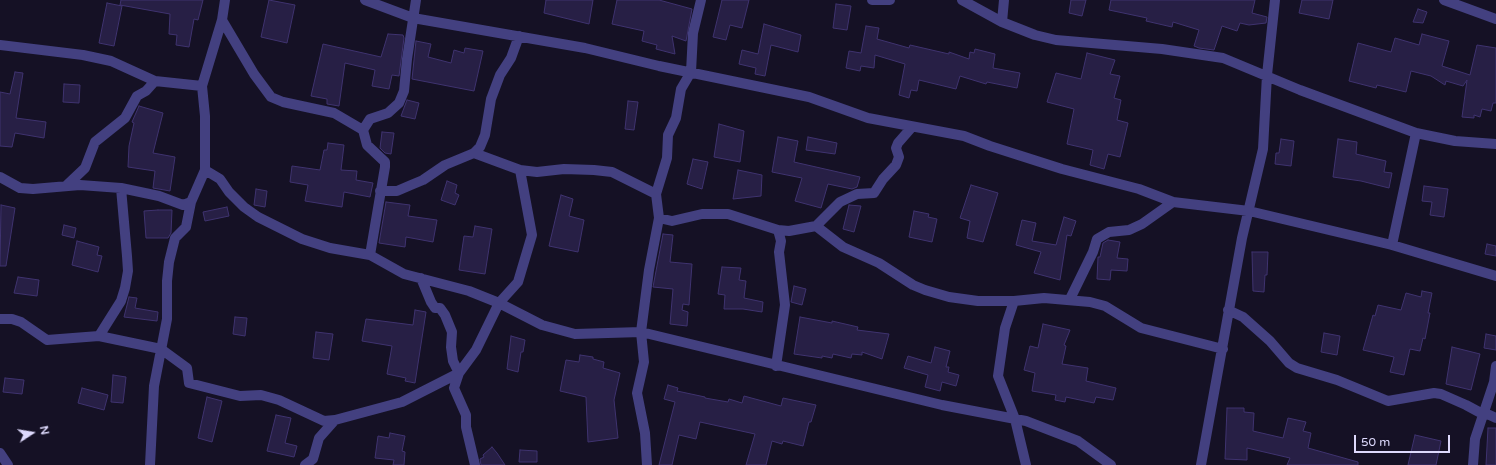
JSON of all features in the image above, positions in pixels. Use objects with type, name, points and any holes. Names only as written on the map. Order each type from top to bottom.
[{"type":"street","points":[[150,465],[154,386],[167,319],[167,281],[169,262],[176,238],[186,227],[191,202],[206,170],[205,116],[202,86],[222,20],[225,0]]},
{"type":"street","points":[[365,0],[413,18],[585,48],[808,97],[868,118],[964,136],[1062,169],[1139,189],[1173,202],[1249,211],[1392,245],[1496,276]]},
{"type":"street","points":[[363,130],[370,119],[388,113],[399,104],[404,91],[416,0]]},
{"type":"street","points":[[648,465],[645,433],[637,393],[644,362],[641,332],[648,270],[659,218],[656,194],[667,158],[668,135],[676,118],[681,89],[690,72],[693,33],[701,0]]},
{"type":"street","points":[[872,0],[890,0]]},
{"type":"street","points":[[962,0],[1002,22],[1035,35],[1056,40],[1162,49],[1223,58],[1300,90],[1416,133],[1455,141],[1496,144]]},
{"type":"street","points":[[1002,22],[1004,0]]},
{"type":"street","points":[[1201,465],[1223,349],[1224,330],[1263,149],[1267,75],[1276,0]]},
{"type":"street","points":[[1444,0],[1496,19]]},
{"type":"street","points":[[222,20],[254,74],[272,97],[283,102],[334,113],[363,130],[367,145],[385,162],[370,254]]},
{"type":"street","points":[[380,191],[397,190],[423,180],[445,165],[474,153],[480,147],[485,135],[491,99],[500,75],[511,58],[519,36]]},
{"type":"street","points":[[0,46],[83,55],[104,59],[127,67],[154,81],[202,86]]},
{"type":"street","points":[[66,186],[85,168],[94,142],[125,118],[137,96],[146,91],[154,81]]},
{"type":"street","points":[[659,218],[672,221],[702,214],[728,214],[778,230],[789,231],[816,226],[840,202],[857,194],[874,193],[883,179],[896,165],[898,156],[896,148],[898,142],[912,127]]},
{"type":"street","points":[[1392,245],[1416,133]]},
{"type":"street","points":[[474,153],[520,170],[537,172],[564,169],[612,172],[656,194]]},
{"type":"street","points":[[206,170],[220,179],[229,192],[244,208],[275,226],[330,248],[370,254],[397,271],[469,291],[499,303],[542,325],[575,334],[641,332],[776,366],[942,405],[1015,419],[1078,441],[1111,465]]},
{"type":"street","points":[[475,465],[466,427],[466,415],[454,388],[459,373],[476,350],[499,303],[518,282],[532,235],[520,170]]},
{"type":"street","points":[[0,177],[20,188],[33,189],[80,185],[121,188],[159,196],[183,205],[191,202]]},
{"type":"street","points":[[99,336],[121,301],[128,271],[121,188]]},
{"type":"street","points":[[1070,299],[1093,252],[1097,239],[1109,232],[1129,230],[1142,224],[1173,202]]},
{"type":"street","points":[[816,226],[843,247],[879,263],[913,285],[925,290],[949,297],[1014,302],[1044,298],[1070,299],[1105,306],[1141,328],[1158,334],[1183,338],[1223,349]]},
{"type":"street","points":[[776,366],[785,305],[781,285],[779,252],[781,241],[778,230]]},
{"type":"street","points":[[421,278],[429,298],[435,308],[440,308],[445,315],[452,332],[451,347],[454,361],[459,373]]},
{"type":"street","points":[[1014,302],[1005,328],[998,376],[1015,419],[1026,465]]},
{"type":"street","points":[[1228,310],[1243,317],[1270,341],[1289,363],[1297,368],[1338,380],[1388,401],[1434,393],[1449,397],[1478,412],[1485,412],[1496,418]]},
{"type":"street","points":[[0,319],[12,319],[21,322],[47,340],[99,336],[161,349],[188,368],[189,383],[240,396],[261,395],[279,400],[324,421],[335,420],[402,402],[459,373]]},
{"type":"street","points":[[1473,465],[1475,439],[1494,382],[1496,366]]},
{"type":"street","points":[[305,465],[313,459],[319,438],[335,420]]},
{"type":"street","points":[[0,453],[8,465]]},
{"type":"building","points":[[121,0],[203,0],[198,20],[194,19],[189,47],[176,45],[177,35],[169,34],[170,14],[120,5]]},
{"type":"building","points":[[269,0],[295,5],[287,43],[261,37]]},
{"type":"building","points":[[546,0],[593,0],[589,24],[544,13]]},
{"type":"building","points":[[617,0],[659,0],[692,9],[686,41],[672,36],[675,54],[656,49],[657,45],[642,41],[644,31],[612,24]]},
{"type":"building","points":[[722,0],[749,0],[742,28],[730,25],[726,40],[713,37]]},
{"type":"building","points":[[1071,0],[1086,0],[1082,16],[1069,13]]},
{"type":"building","points":[[1111,0],[1255,0],[1252,13],[1267,17],[1266,23],[1249,25],[1240,23],[1237,31],[1222,26],[1214,50],[1194,46],[1199,30],[1173,22],[1172,27],[1146,21],[1147,18],[1109,10]]},
{"type":"building","points":[[1302,0],[1333,0],[1329,19],[1299,13]]},
{"type":"building","points":[[107,3],[122,6],[114,46],[99,43]]},
{"type":"building","points":[[836,4],[851,6],[847,30],[833,28]]},
{"type":"building","points":[[1418,9],[1427,12],[1423,23],[1413,22]]},
{"type":"building","points":[[764,24],[801,35],[798,52],[771,45],[765,76],[755,74],[756,68],[739,64],[742,50],[758,54]]},
{"type":"building","points":[[866,26],[879,28],[877,39],[909,48],[910,45],[949,54],[949,52],[969,59],[970,52],[974,53],[975,49],[995,54],[993,68],[1020,73],[1017,88],[987,82],[986,84],[960,76],[956,89],[919,80],[917,91],[911,90],[909,98],[899,95],[905,64],[875,55],[874,68],[861,66],[860,71],[846,68],[849,51],[861,53]]},
{"type":"building","points":[[388,34],[403,35],[404,38],[399,76],[392,75],[389,89],[372,86],[375,70],[345,63],[339,106],[327,104],[327,99],[311,96],[323,44],[381,57]]},
{"type":"building","points":[[1422,34],[1449,41],[1442,66],[1470,75],[1477,45],[1496,48],[1496,103],[1493,103],[1491,111],[1482,109],[1480,117],[1474,115],[1474,118],[1462,117],[1467,80],[1463,86],[1446,81],[1445,85],[1431,76],[1411,71],[1406,92],[1377,85],[1376,88],[1349,81],[1358,43],[1391,52],[1395,38],[1419,45]]},
{"type":"building","points":[[416,41],[431,44],[428,57],[451,63],[454,50],[464,53],[465,48],[483,51],[474,91],[412,79]]},
{"type":"building","points":[[1087,53],[1115,60],[1110,74],[1120,76],[1114,98],[1121,100],[1117,120],[1128,123],[1120,157],[1108,154],[1104,169],[1090,165],[1093,150],[1067,144],[1074,109],[1047,102],[1056,73],[1081,79]]},
{"type":"building","points":[[15,72],[23,73],[16,118],[46,122],[44,138],[15,133],[12,147],[0,146],[0,92],[10,94]]},
{"type":"building","points":[[64,84],[80,85],[79,103],[63,102]]},
{"type":"building","points":[[407,100],[419,103],[415,119],[401,116]]},
{"type":"building","points":[[628,101],[638,102],[634,130],[625,129]]},
{"type":"building","points":[[139,106],[163,113],[153,153],[175,157],[170,191],[153,188],[155,171],[128,167],[129,146],[134,123],[132,122]]},
{"type":"building","points":[[719,124],[744,131],[740,162],[714,157]]},
{"type":"building","points":[[382,132],[394,133],[391,154],[385,153],[380,148]]},
{"type":"building","points":[[778,137],[798,141],[794,162],[860,177],[857,187],[852,189],[828,184],[821,208],[795,201],[802,178],[772,172]]},
{"type":"building","points":[[808,137],[837,143],[835,154],[806,150]]},
{"type":"building","points":[[1281,139],[1294,141],[1291,166],[1275,164],[1276,153],[1279,153]]},
{"type":"building","points":[[1338,139],[1357,142],[1356,154],[1386,161],[1384,172],[1392,173],[1389,188],[1361,181],[1333,177]]},
{"type":"building","points":[[328,143],[344,145],[341,170],[357,171],[356,180],[373,183],[370,197],[344,192],[342,207],[305,201],[308,185],[290,182],[292,166],[320,170],[324,150],[327,150]]},
{"type":"building","points":[[693,159],[708,162],[702,189],[687,184]]},
{"type":"building","points":[[738,170],[762,175],[761,196],[733,199]]},
{"type":"building","points":[[447,181],[457,185],[455,193],[459,195],[455,205],[441,200]]},
{"type":"building","points":[[971,185],[998,193],[983,242],[967,238],[970,221],[960,218]]},
{"type":"building","points":[[1424,186],[1448,189],[1444,217],[1430,215],[1432,202],[1422,201]]},
{"type":"building","points":[[256,189],[267,191],[265,207],[254,205]]},
{"type":"building","points":[[561,195],[573,199],[569,216],[584,220],[578,252],[549,246]]},
{"type":"building","points":[[386,202],[410,205],[408,216],[437,220],[433,242],[406,237],[405,247],[379,243]]},
{"type":"building","points":[[1,205],[15,208],[6,266],[0,266]]},
{"type":"building","points":[[849,205],[861,206],[854,232],[843,229]]},
{"type":"building","points":[[227,207],[229,216],[205,221],[203,212]]},
{"type":"building","points":[[172,210],[171,233],[168,238],[146,238],[144,211]]},
{"type":"building","points":[[914,211],[929,214],[928,217],[937,219],[932,242],[909,237]]},
{"type":"building","points":[[1064,217],[1076,221],[1071,236],[1067,235],[1060,280],[1034,273],[1041,252],[1016,245],[1022,220],[1036,223],[1032,241],[1056,245]]},
{"type":"building","points":[[64,225],[76,228],[74,238],[62,235]]},
{"type":"building","points":[[475,226],[492,229],[485,274],[459,270],[464,236],[473,237]]},
{"type":"building","points":[[663,234],[673,235],[670,262],[692,264],[689,305],[683,304],[682,310],[688,312],[687,326],[670,324],[673,289],[653,287]]},
{"type":"building","points":[[1108,240],[1120,242],[1117,258],[1128,259],[1127,271],[1111,270],[1110,280],[1097,279],[1098,257],[1100,257],[1103,243]]},
{"type":"building","points":[[77,241],[99,247],[97,255],[102,256],[98,272],[72,265]]},
{"type":"building","points":[[1487,244],[1496,246],[1496,256],[1485,254]]},
{"type":"building","points":[[1252,252],[1268,252],[1267,275],[1265,275],[1264,292],[1253,291]]},
{"type":"building","points":[[722,267],[741,268],[739,280],[746,281],[744,298],[763,302],[762,312],[743,309],[724,309],[725,295],[718,294]]},
{"type":"building","points":[[18,277],[39,280],[37,296],[14,293]]},
{"type":"building","points":[[794,286],[806,289],[802,305],[791,302]]},
{"type":"building","points":[[1422,291],[1432,293],[1425,339],[1423,338],[1420,351],[1410,349],[1404,375],[1390,372],[1394,357],[1363,350],[1373,315],[1375,316],[1378,305],[1401,310],[1406,293],[1421,297]]},
{"type":"building","points":[[129,297],[137,298],[135,308],[158,312],[157,321],[124,317]]},
{"type":"building","points":[[415,310],[426,312],[415,383],[405,381],[406,378],[387,374],[392,346],[362,341],[366,319],[413,325]]},
{"type":"building","points":[[235,317],[247,318],[245,336],[233,334]]},
{"type":"building","points":[[800,317],[832,323],[832,321],[858,327],[857,330],[889,334],[882,359],[862,352],[862,355],[852,354],[851,358],[833,354],[832,358],[822,356],[822,358],[794,354]]},
{"type":"building","points":[[1043,324],[1070,330],[1064,345],[1066,346],[1062,364],[1088,368],[1086,381],[1116,388],[1113,400],[1096,397],[1094,403],[1066,397],[1065,402],[1055,400],[1056,395],[1032,391],[1035,373],[1024,370],[1030,346],[1038,348]]},
{"type":"building","points":[[316,332],[333,334],[329,360],[313,358]]},
{"type":"building","points":[[1324,333],[1340,336],[1337,355],[1321,352]]},
{"type":"building","points":[[1486,334],[1496,336],[1496,350],[1484,348]]},
{"type":"building","points":[[511,336],[525,340],[523,352],[521,352],[518,372],[507,369]]},
{"type":"building","points":[[935,347],[950,351],[946,367],[949,367],[948,372],[959,375],[956,386],[942,382],[940,391],[925,387],[928,375],[904,368],[908,356],[931,363]]},
{"type":"building","points":[[1452,347],[1480,354],[1471,390],[1446,384]]},
{"type":"building","points":[[580,355],[593,357],[593,359],[604,362],[603,368],[620,373],[614,400],[618,438],[588,442],[586,397],[560,391],[566,360],[579,362]]},
{"type":"building","points":[[113,375],[126,377],[123,403],[111,402]]},
{"type":"building","points":[[5,378],[24,380],[22,394],[3,392]]},
{"type":"building","points":[[668,385],[678,388],[677,391],[728,402],[729,399],[742,403],[744,396],[781,406],[783,398],[816,405],[811,422],[809,422],[803,446],[783,441],[782,444],[772,441],[766,465],[746,465],[755,434],[700,422],[696,439],[679,435],[672,465],[659,465],[675,402],[664,399]]},
{"type":"building","points":[[82,388],[108,395],[104,410],[78,403]]},
{"type":"building","points":[[207,397],[222,401],[212,442],[198,438]]},
{"type":"building","points":[[1227,408],[1244,408],[1244,412],[1254,413],[1253,431],[1283,438],[1288,418],[1306,422],[1303,431],[1311,433],[1308,448],[1358,462],[1358,465],[1287,465],[1290,458],[1247,448],[1247,460],[1225,459]]},
{"type":"building","points":[[276,415],[291,418],[285,443],[297,446],[294,457],[267,451]]},
{"type":"building","points":[[1488,428],[1496,428],[1496,465],[1486,465]]},
{"type":"building","points":[[390,433],[405,436],[402,451],[405,452],[404,465],[393,465],[394,460],[375,458],[378,436],[389,438]]},
{"type":"building","points":[[1415,435],[1441,441],[1436,465],[1408,465]]},
{"type":"building","points":[[492,447],[505,465],[481,465],[480,459],[484,457],[483,455]]},
{"type":"building","points":[[520,450],[537,451],[537,462],[519,462]]}]
